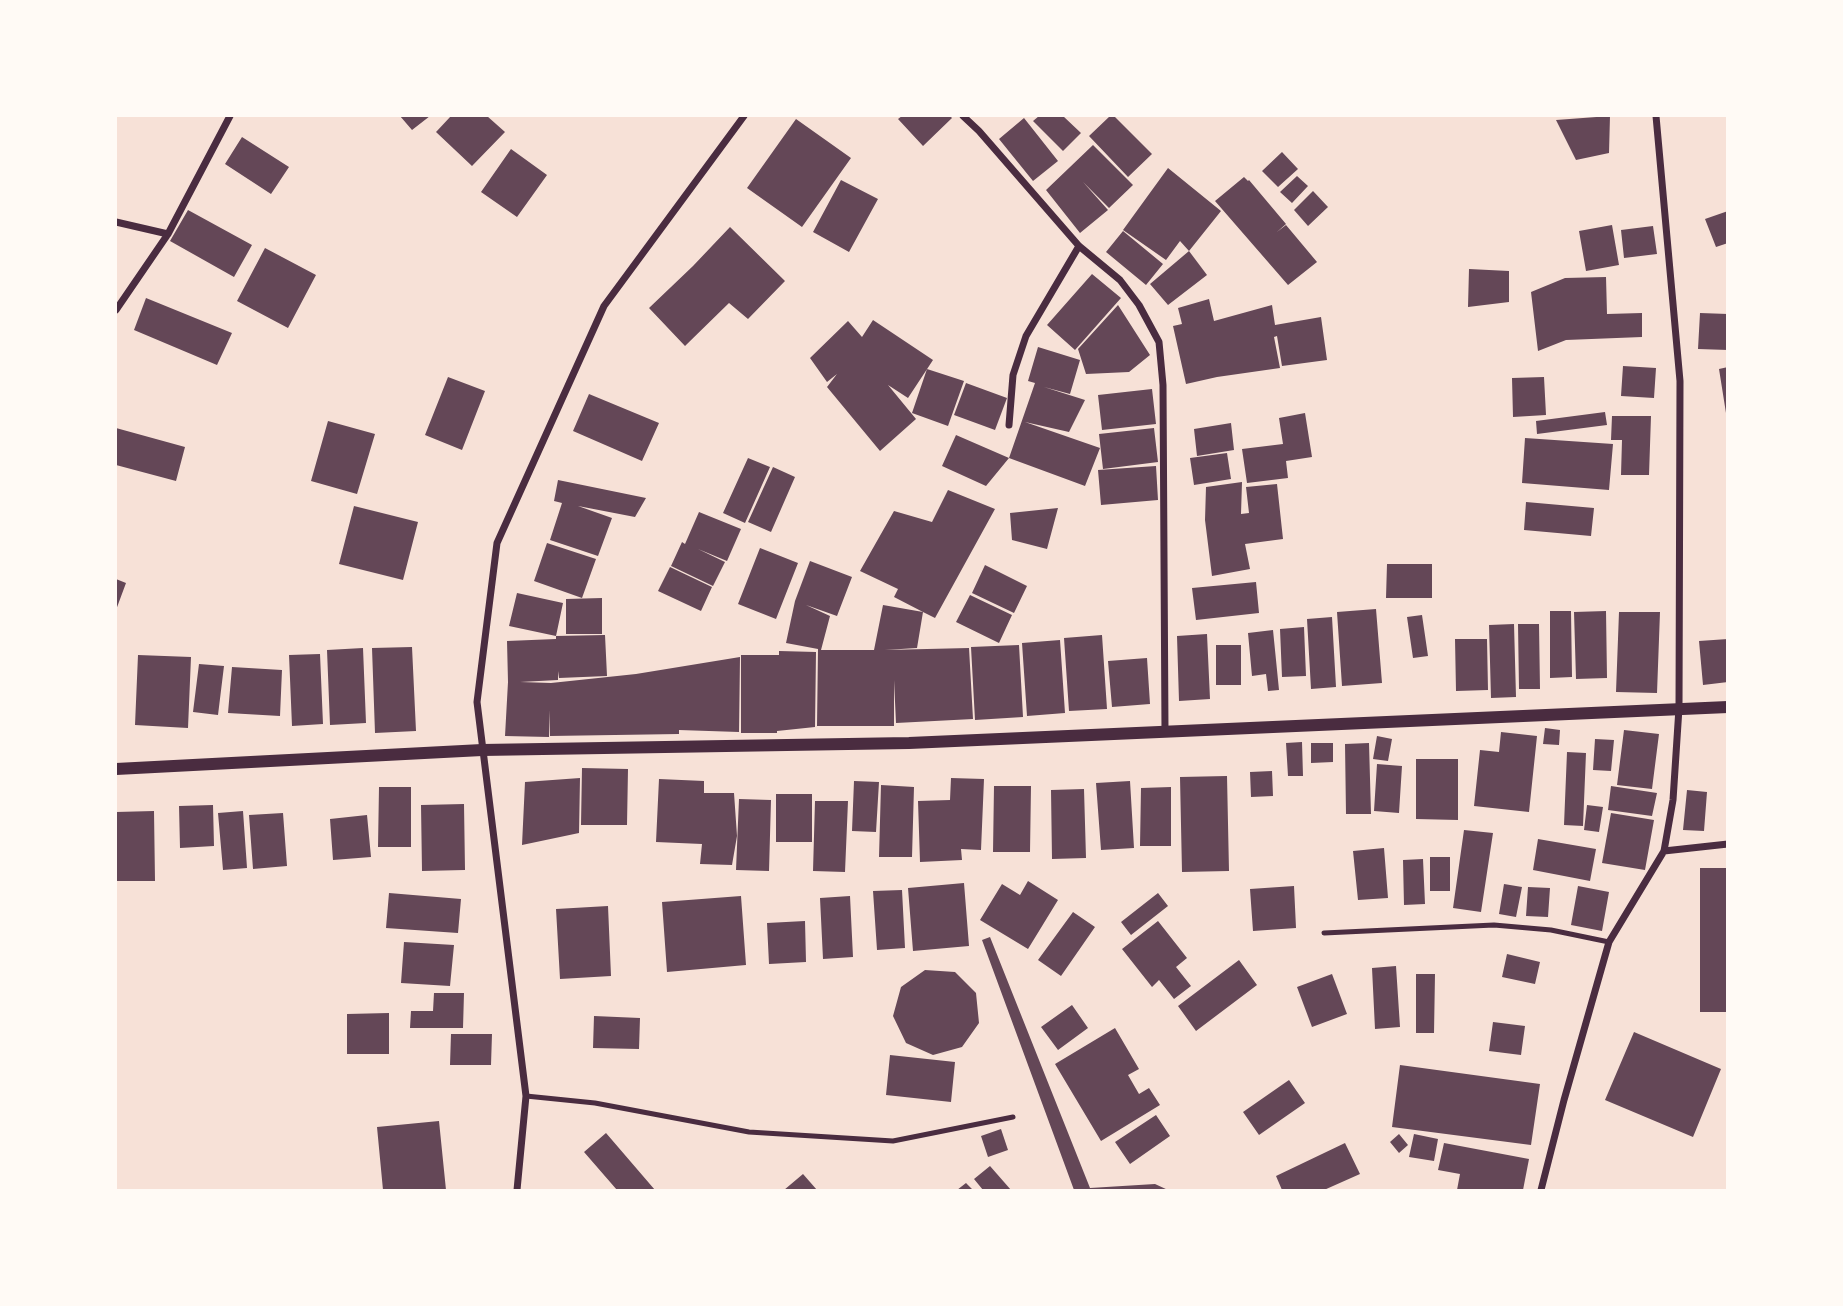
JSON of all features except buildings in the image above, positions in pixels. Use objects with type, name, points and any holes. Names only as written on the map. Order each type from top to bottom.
[{"type":"street","points":[[116,310],[168,234],[230,116]]},
{"type":"street","points":[[517,1191],[526,1096],[477,702],[497,543],[604,306],[744,116]]},
{"type":"street","points":[[962,116],[979,131],[1079,246],[1120,280],[1139,305],[1160,342],[1163,385],[1165,731]]},
{"type":"street","points":[[1541,1191],[1609,942],[1664,851],[1673,800],[1679,708],[1680,381],[1656,116]]},
{"type":"street","points":[[116,222],[168,234]]},
{"type":"street","points":[[1009,425],[1013,375],[1026,336],[1079,246]]},
{"type":"street","points":[[116,769],[482,750],[909,743],[1727,707]]},
{"type":"street","points":[[1664,851],[1727,844]]},
{"type":"lane","points":[[1324,933],[1494,925],[1551,930],[1609,942]]},
{"type":"lane","points":[[526,1096],[595,1103],[749,1132],[893,1141],[1013,1117]]}]
